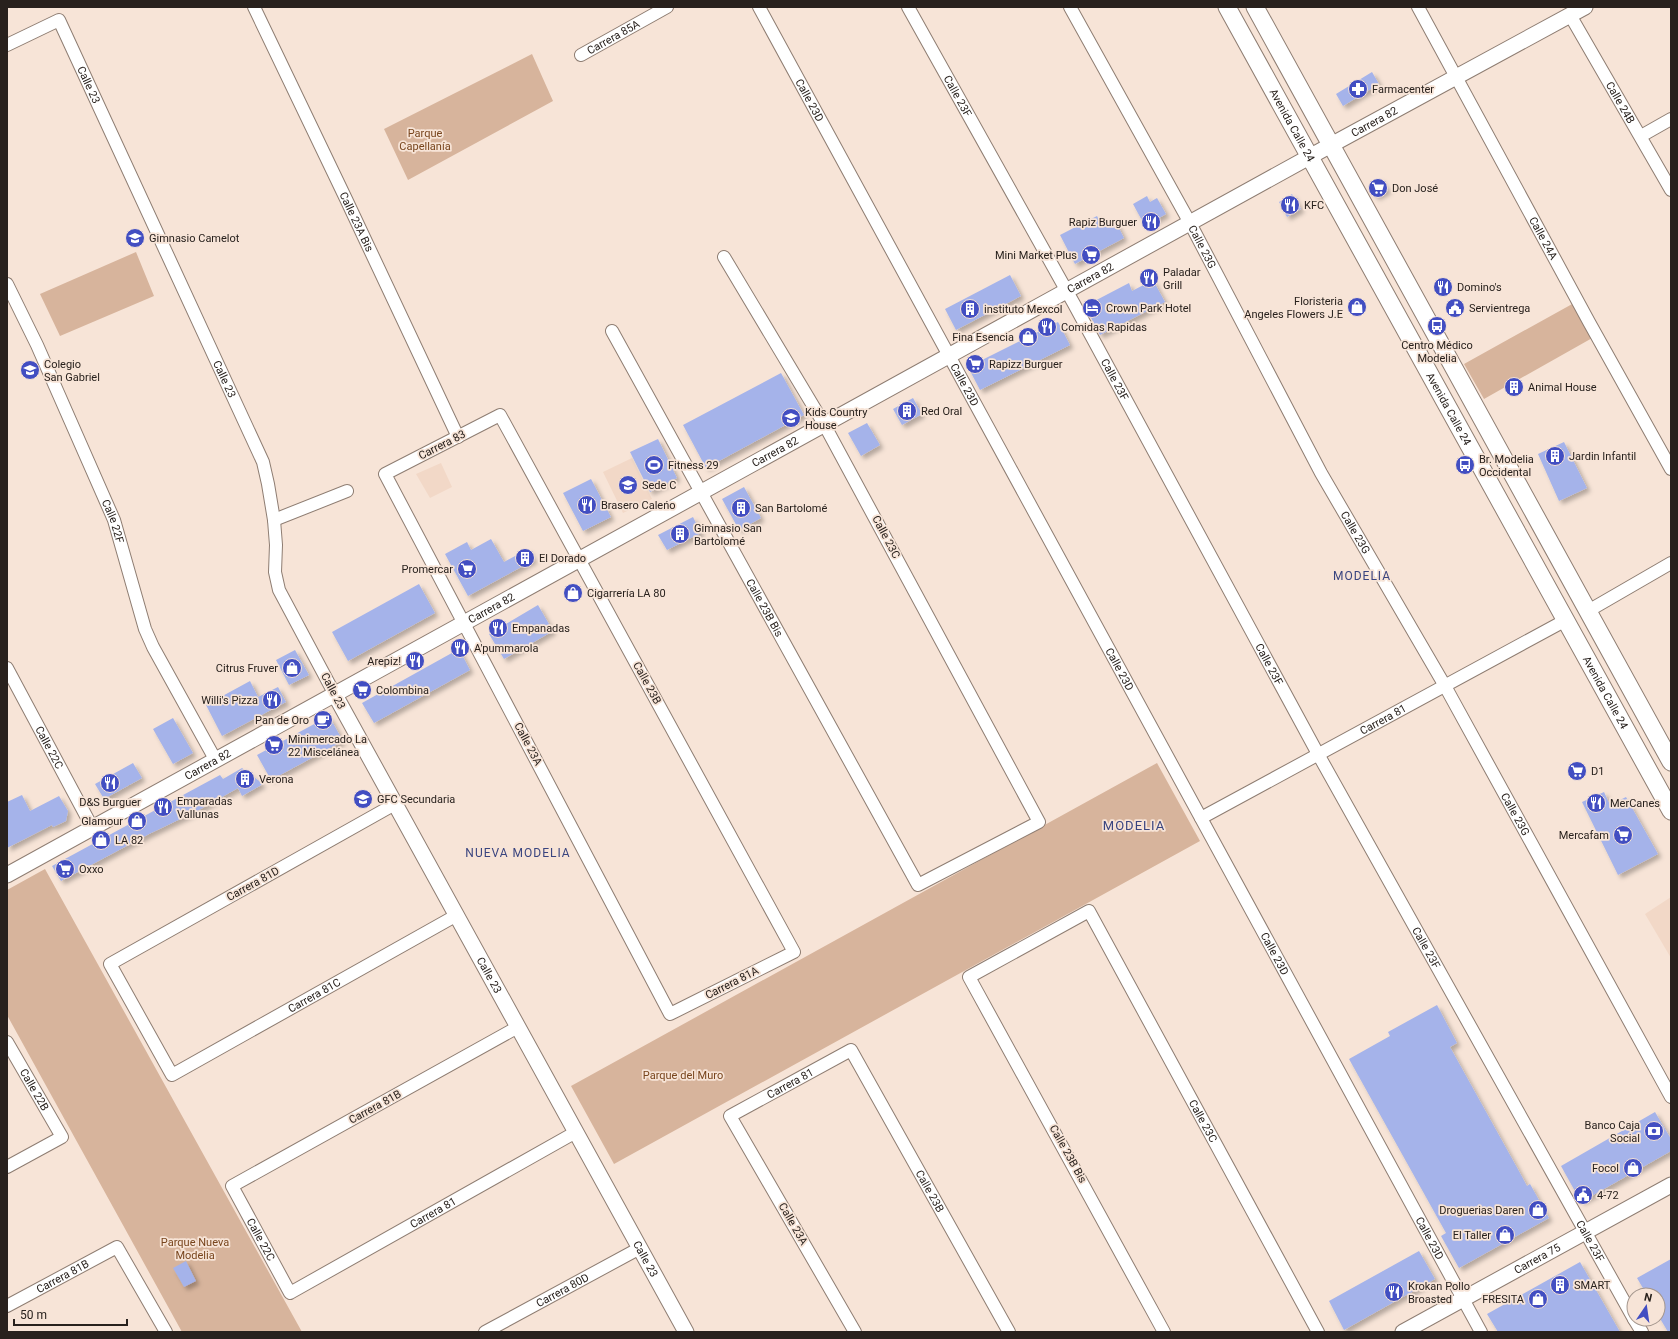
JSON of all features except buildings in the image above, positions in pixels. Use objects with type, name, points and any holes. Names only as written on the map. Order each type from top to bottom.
[{"type":"main road","name":"Avenida Calle 24","points":[[1227,7],[1671,811]]},
{"type":"main road","points":[[1255,7],[1671,762]]},
{"type":"street","name":"Calle 23A Bis","points":[[254,7],[458,437]]},
{"type":"street","name":"Carrera 85A","points":[[581,55],[667,7]]},
{"type":"street","name":"Calle 23D","points":[[759,7],[1481,1332]]},
{"type":"street","name":"Calle 23F","points":[[908,7],[1066,291],[1318,754],[1626,1304]]},
{"type":"street","name":"Calle 23G","points":[[1070,7],[1190,223],[1321,473],[1444,686],[1671,1097]]},
{"type":"street","name":"Calle 24A","points":[[1418,7],[1589,322],[1671,469]]},
{"type":"street","name":"Carrera 82","points":[[7,874],[1331,145],[1586,7]]},
{"type":"street","name":"Calle 24B","points":[[1570,15],[1671,190]]},
{"type":"street","name":"Calle 23","points":[[7,45],[59,20],[263,462],[274,520],[276,545],[275,572],[279,590],[334,693],[686,1332]]},
{"type":"street","points":[[1641,136],[1671,119]]},
{"type":"street","name":"Calle 23C","points":[[724,257],[824,424],[1039,822],[918,885]]},
{"type":"street","name":"Calle 22F","points":[[7,284],[37,345],[114,520],[148,635],[215,759]]},
{"type":"street","name":"Calle 23B Bis","points":[[612,331],[918,885]]},
{"type":"street","name":"Carrera 83","points":[[385,474],[500,415]]},
{"type":"street","name":"Calle 23B","points":[[500,415],[794,952]]},
{"type":"street","name":"Calle 23A","points":[[385,474],[670,1014]]},
{"type":"street","points":[[274,520],[347,490]]},
{"type":"street","points":[[1588,611],[1671,563]]},
{"type":"street","name":"Carrera 81","points":[[1201,818],[1566,620]]},
{"type":"street","name":"Calle 22C","points":[[7,668],[92,827]]},
{"type":"street","name":"Carrera 81D","points":[[172,1075],[110,964],[395,804]]},
{"type":"street","name":"Calle 23C","points":[[969,977],[1089,911],[1318,1332]]},
{"type":"street","name":"Carrera 81C","points":[[172,1075],[457,915]]},
{"type":"street","name":"Carrera 81A","points":[[670,1014],[794,952]]},
{"type":"street","name":"Calle 23B Bis","points":[[969,977],[1164,1332]]},
{"type":"street","name":"Carrera 81B","points":[[232,1186],[518,1027]]},
{"type":"street","name":"Calle 22B","points":[[7,1042],[62,1137],[7,1167]]},
{"type":"street","name":"Carrera 81","points":[[730,1116],[851,1050]]},
{"type":"street","name":"Calle 23B","points":[[851,1050],[1009,1332]]},
{"type":"street","name":"Calle 23A","points":[[730,1116],[855,1332]]},
{"type":"street","name":"Carrera 81","points":[[290,1293],[576,1132]]},
{"type":"street","name":"Carrera 75","points":[[1403,1332],[1671,1185]]},
{"type":"street","name":"Calle 22C","points":[[232,1186],[290,1293]]},
{"type":"street","name":"Carrera 81B","points":[[7,1306],[118,1247],[166,1332]]},
{"type":"street","name":"Carrera 80D","points":[[485,1332],[640,1248]]},
{"type":"shaded area","name":"Sede C","points":[[632,458],[652,499],[623,513],[603,472]]},
{"type":"shaded area","points":[[441,463],[452,487],[430,498],[416,474]]},
{"type":"shaded area","points":[[1671,897],[1671,958],[1645,914]]},
{"type":"green space","name":"Parque Capellanía","points":[[532,54],[553,101],[408,180],[384,129]]},
{"type":"green space","points":[[136,252],[154,296],[60,336],[40,294]]},
{"type":"green space","points":[[1574,303],[1594,337],[1484,399],[1464,364]]},
{"type":"green space","name":"Parque del Muro","points":[[1157,763],[1200,841],[614,1164],[571,1086]]},
{"type":"green space","name":"Parque Nueva Modelia","points":[[45,869],[302,1332],[182,1332],[7,1015],[7,890]]},
{"type":"place","name":"Farmacenter","points":[[1358,89]]},
{"type":"place","name":"Don José","points":[[1378,188]]},
{"type":"place","name":"KFC","points":[[1290,205]]},
{"type":"place","name":"Rapiz Burguer","points":[[1151,222]]},
{"type":"place","name":"Gimnasio Camelot","points":[[135,238]]},
{"type":"place","name":"Mini Market Plus","points":[[1091,255]]},
{"type":"place","name":"Paladar Grill","points":[[1149,278]]},
{"type":"place","name":"Domino's","points":[[1443,287]]},
{"type":"place","name":"Floristeria Angeles Flowers J.E","points":[[1357,307]]},
{"type":"place","name":"Crown Park Hotel","points":[[1092,308]]},
{"type":"place","name":"Servientrega","points":[[1455,308]]},
{"type":"place","name":"instituto Mexcol","points":[[970,309]]},
{"type":"place","name":"Centro Médico Modelia","points":[[1437,326]]},
{"type":"place","name":"Comidas Rapidas","points":[[1047,327]]},
{"type":"place","name":"Fina Esencia","points":[[1028,337]]},
{"type":"place","name":"Rapizz Burguer","points":[[975,364]]},
{"type":"place","name":"Colegio San Gabriel","points":[[30,370]]},
{"type":"place","name":"Animal House","points":[[1514,387]]},
{"type":"place","name":"Red Oral","points":[[907,411]]},
{"type":"place","name":"Kids Country House","points":[[791,418]]},
{"type":"place","name":"Jardin Infantil","points":[[1555,456]]},
{"type":"place","name":"Fitness 29","points":[[654,465]]},
{"type":"place","name":"Br. Modelia Occidental","points":[[1465,465]]},
{"type":"place","name":"Sede C","points":[[628,485]]},
{"type":"place","name":"Brasero Caleńo","points":[[587,505]]},
{"type":"place","name":"San Bartolomé","points":[[741,508]]},
{"type":"place","name":"Gimnasio San Bartolomé","points":[[680,534]]},
{"type":"place","name":"El Dorado","points":[[525,558]]},
{"type":"place","name":"Promercar","points":[[467,569]]},
{"type":"place","name":"Cigarrería LA 80","points":[[573,593]]},
{"type":"place","name":"Empanadas","points":[[498,628]]},
{"type":"place","name":"A'pummarola","points":[[460,648]]},
{"type":"place","name":"Arepiz!","points":[[415,661]]},
{"type":"place","name":"Citrus Fruver","points":[[292,668]]},
{"type":"place","name":"Colombina","points":[[362,690]]},
{"type":"place","name":"Willi's Pizza","points":[[272,700]]},
{"type":"place","name":"Pan de Oro","points":[[323,720]]},
{"type":"place","name":"Minimercado La 22 Miscelánea","points":[[274,745]]},
{"type":"place","name":"D1","points":[[1577,771]]},
{"type":"place","name":"Verona","points":[[245,779]]},
{"type":"place","name":"D&S Burguer","points":[[110,783]]},
{"type":"place","name":"GFC Secundaria","points":[[363,799]]},
{"type":"place","name":"MerCanes","points":[[1596,803]]},
{"type":"place","name":"Emparadas Vallunas","points":[[163,807]]},
{"type":"place","name":"Glamour","points":[[137,821]]},
{"type":"place","name":"Mercafam","points":[[1623,835]]},
{"type":"place","name":"LA 82","points":[[101,840]]},
{"type":"place","name":"Oxxo","points":[[65,869]]},
{"type":"place","name":"Banco Caja Social","points":[[1654,1131]]},
{"type":"place","name":"Focol","points":[[1633,1168]]},
{"type":"place","name":"4-72","points":[[1583,1195]]},
{"type":"place","name":"Droguerias Daren","points":[[1538,1210]]},
{"type":"place","name":"El Taller","points":[[1505,1235]]},
{"type":"place","name":"SMART","points":[[1560,1285]]},
{"type":"place","name":"Krokan Pollo Broasted","points":[[1394,1292]]},
{"type":"place","name":"FRESITA","points":[[1538,1299]]},
{"type":"district","name":"MODELIA","points":[[1362,576]]},
{"type":"district","name":"MODELIA","points":[[1134,825]]},
{"type":"district","name":"NUEVA MODELIA","points":[[518,853]]}]
